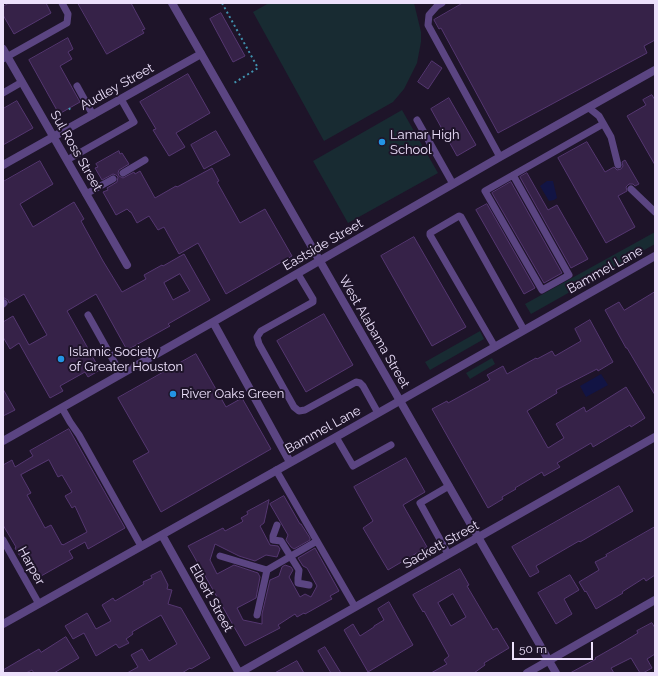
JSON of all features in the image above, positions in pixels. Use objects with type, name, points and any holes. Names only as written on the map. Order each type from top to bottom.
[{"type":"street","name":"West Alabama Street","points":[[172,3],[556,673]]},
{"type":"street","name":"Sul Ross Street","points":[[3,49],[5,58],[22,82],[127,265]]},
{"type":"street","name":"Audley Street","points":[[3,165],[201,54]]},
{"type":"street","name":"Eastside Street","points":[[3,441],[655,70]]},
{"type":"street","name":"Bammel Lane","points":[[3,624],[655,256]]},
{"type":"street","points":[[213,322],[290,462]]},
{"type":"street","name":"Sackett Street","points":[[239,673],[655,437]]},
{"type":"street","name":"Elbert Street","points":[[162,534],[239,673]]},
{"type":"street","points":[[526,673],[655,600]]},
{"type":"lane","points":[[5,58],[67,23],[68,14],[62,3]]},
{"type":"lane","points":[[442,3],[429,15],[428,25],[500,157]]},
{"type":"lane","points":[[3,93],[22,82]]},
{"type":"lane","points":[[77,86],[93,115]]},
{"type":"lane","points":[[67,160],[134,122],[121,99]]},
{"type":"lane","points":[[589,108],[599,116],[611,137],[618,165]]},
{"type":"lane","points":[[417,120],[453,184]]},
{"type":"lane","points":[[512,175],[570,275],[542,290],[485,191],[512,175],[603,124]]},
{"type":"lane","points":[[123,173],[145,160]]},
{"type":"lane","points":[[86,194],[113,179]]},
{"type":"lane","points":[[631,189],[655,212]]},
{"type":"lane","points":[[495,347],[430,236],[430,233],[459,216],[461,217],[524,330]]},
{"type":"lane","points":[[298,274],[313,299],[313,302],[261,331],[257,337],[294,407],[299,410],[305,410],[356,382],[363,386],[378,413]]},
{"type":"lane","points":[[88,316],[121,374]]},
{"type":"lane","points":[[62,408],[79,434],[141,546]]},
{"type":"lane","points":[[336,437],[353,466],[391,445]]},
{"type":"lane","points":[[276,470],[355,607]]},
{"type":"lane","points":[[448,554],[420,503],[449,486]]},
{"type":"lane","points":[[277,525],[273,540],[281,541],[291,556],[299,570],[298,583],[309,584]]},
{"type":"lane","name":"Harper","points":[[3,540],[39,604]]},
{"type":"lane","points":[[220,556],[267,570],[317,541]]},
{"type":"lane","points":[[257,615],[267,570]]},
{"type":"path","points":[[222,3],[258,68],[234,83]]},
{"type":"shaded area","points":[[269,3],[414,3],[421,32],[421,42],[417,63],[404,89],[393,102],[324,141],[253,12]]},
{"type":"shaded area","points":[[402,110],[438,173],[348,223],[313,161]]},
{"type":"shaded area","points":[[547,181],[553,181],[557,198],[554,200],[549,201],[540,186]]},
{"type":"shaded area","points":[[655,232],[655,244],[531,314],[525,304]]},
{"type":"shaded area","points":[[480,331],[484,339],[430,370],[425,362]]},
{"type":"shaded area","points":[[492,358],[495,364],[470,379],[466,373]]},
{"type":"shaded area","points":[[601,374],[608,385],[586,397],[580,386]]},
{"type":"building","points":[[9,3],[46,3],[51,13],[14,34],[3,15],[3,7]]},
{"type":"building","points":[[78,3],[131,3],[145,29],[142,30],[144,33],[107,54]]},
{"type":"building","points":[[463,3],[655,3],[655,40],[644,46],[647,53],[498,133],[441,28],[439,29],[434,20]]},
{"type":"building","points":[[221,13],[245,56],[233,62],[210,19]]},
{"type":"building","points":[[68,38],[73,49],[68,52],[72,59],[60,66],[80,102],[59,114],[29,60]]},
{"type":"building","points":[[432,61],[442,68],[428,89],[418,82]]},
{"type":"building","points":[[188,74],[210,113],[176,133],[185,147],[169,156],[153,130],[156,129],[140,102]]},
{"type":"building","points":[[652,95],[655,100],[655,165],[627,116],[646,105],[643,100]]},
{"type":"building","points":[[449,98],[476,145],[457,156],[431,109]]},
{"type":"building","points":[[17,101],[33,128],[3,145],[3,109]]},
{"type":"building","points":[[216,131],[230,155],[204,169],[191,145]]},
{"type":"building","points":[[587,142],[605,172],[614,167],[617,170],[621,169],[623,166],[622,162],[625,160],[639,184],[635,186],[633,184],[629,184],[626,187],[627,191],[618,196],[635,227],[606,243],[558,158]]},
{"type":"building","points":[[119,151],[129,164],[119,170],[119,176],[123,178],[134,172],[135,174],[140,171],[155,198],[212,168],[219,181],[217,182],[240,223],[265,209],[292,256],[226,294],[198,243],[179,254],[164,227],[158,230],[149,216],[137,223],[131,212],[127,209],[116,215],[103,192],[108,190],[107,188],[117,182],[118,177],[113,174],[102,180],[95,168],[98,167],[96,164]]},
{"type":"building","points":[[40,161],[53,184],[20,204],[33,227],[74,202],[84,219],[81,221],[122,292],[146,279],[144,275],[184,254],[210,300],[168,324],[170,326],[127,350],[96,294],[67,311],[100,370],[88,377],[85,372],[60,386],[63,391],[50,398],[19,343],[10,349],[3,337],[3,322],[13,316],[29,345],[47,335],[24,294],[9,303],[3,296],[3,182]],"holes":[[[180,274],[190,291],[173,300],[164,283]]]},
{"type":"building","points":[[527,173],[548,210],[557,205],[588,259],[571,268],[520,177]]},
{"type":"building","points":[[511,182],[562,273],[544,283],[492,193]]},
{"type":"building","points":[[487,204],[535,288],[524,294],[476,210]]},
{"type":"building","points":[[414,237],[466,327],[432,346],[381,256]]},
{"type":"building","points":[[655,292],[655,395],[605,310],[619,302],[624,310]]},
{"type":"building","points":[[324,314],[353,365],[306,392],[277,341]]},
{"type":"building","points":[[590,320],[613,362],[598,371],[597,369],[556,390],[557,393],[527,411],[548,448],[564,438],[556,424],[584,407],[586,412],[626,387],[645,418],[593,447],[591,443],[557,463],[560,467],[544,476],[542,472],[515,488],[516,489],[502,497],[503,499],[488,508],[432,409],[447,401],[448,403],[490,380],[487,375],[503,366],[507,374],[552,351],[555,356],[581,341],[575,329]]},
{"type":"building","points":[[196,354],[226,407],[242,398],[271,449],[161,512],[133,461],[149,452],[118,398]]},
{"type":"building","points":[[3,389],[15,410],[3,416]]},
{"type":"building","points":[[69,429],[125,528],[88,549],[85,542],[69,551],[73,558],[34,580],[3,525],[3,465],[12,460],[15,467],[33,456],[30,451]],"holes":[[[49,460],[58,477],[62,475],[72,492],[65,496],[72,508],[75,506],[87,532],[63,545],[51,525],[45,528],[27,495],[31,493],[21,475]]]},
{"type":"building","points":[[406,458],[425,492],[403,505],[427,547],[388,570],[363,528],[373,521],[354,487]]},
{"type":"building","points":[[619,486],[633,511],[536,566],[539,572],[530,577],[512,547]]},
{"type":"building","points":[[284,496],[310,538],[310,540],[294,549],[286,540],[288,535],[270,504]]},
{"type":"building","points":[[269,500],[264,523],[260,526],[270,545],[278,546],[280,549],[277,557],[266,555],[255,561],[239,556],[215,544],[210,560],[217,574],[234,565],[258,573],[260,577],[256,598],[237,608],[243,620],[262,624],[262,614],[270,580],[279,576],[282,567],[285,565],[291,567],[293,570],[289,577],[300,597],[305,594],[311,597],[317,586],[307,568],[303,566],[298,558],[315,548],[339,591],[330,596],[332,599],[305,614],[304,613],[297,617],[295,614],[278,625],[280,628],[245,646],[188,546],[223,528],[225,531],[242,522],[243,521],[241,518],[248,514],[247,512]]},
{"type":"building","points":[[655,527],[655,575],[646,581],[644,578],[622,592],[623,593],[596,609],[579,582],[599,570],[595,562]]},
{"type":"building","points":[[460,569],[469,585],[467,586],[493,630],[497,628],[509,648],[484,663],[485,665],[474,673],[431,673],[447,664],[444,660],[449,656],[424,611],[423,612],[413,595]],"holes":[[[453,594],[466,617],[451,626],[438,603]]]},
{"type":"building","points":[[161,571],[168,585],[167,589],[172,590],[168,604],[181,608],[210,658],[182,673],[127,673],[138,667],[131,655],[142,649],[149,661],[177,644],[161,615],[132,632],[133,634],[126,639],[129,643],[119,648],[116,644],[96,656],[84,633],[73,639],[65,626],[87,613],[96,629],[111,621],[102,605],[113,598],[115,601],[144,584],[143,582],[152,578],[151,576]]},
{"type":"building","points":[[570,575],[579,590],[564,599],[572,614],[556,624],[538,593]]},
{"type":"building","points":[[389,602],[413,645],[368,672],[344,630],[353,624],[360,636],[384,620],[378,609]]},
{"type":"building","points":[[652,623],[655,628],[655,654],[647,659],[652,668],[640,673],[631,658],[611,668],[614,673],[570,673],[596,659],[595,658]]},
{"type":"building","points":[[66,637],[79,658],[54,673],[34,673],[32,670],[26,673],[3,673],[3,670],[39,649],[41,652]]},
{"type":"building","points":[[325,647],[341,673],[331,673],[318,651]]},
{"type":"building","points":[[297,661],[304,673],[275,673]]},
{"type":"place","name":"Lamar High School","points":[[382,142]]},
{"type":"place","name":"Islamic Society of Greater Houston","points":[[61,359]]},
{"type":"place","name":"River Oaks Green","points":[[173,394]]}]
